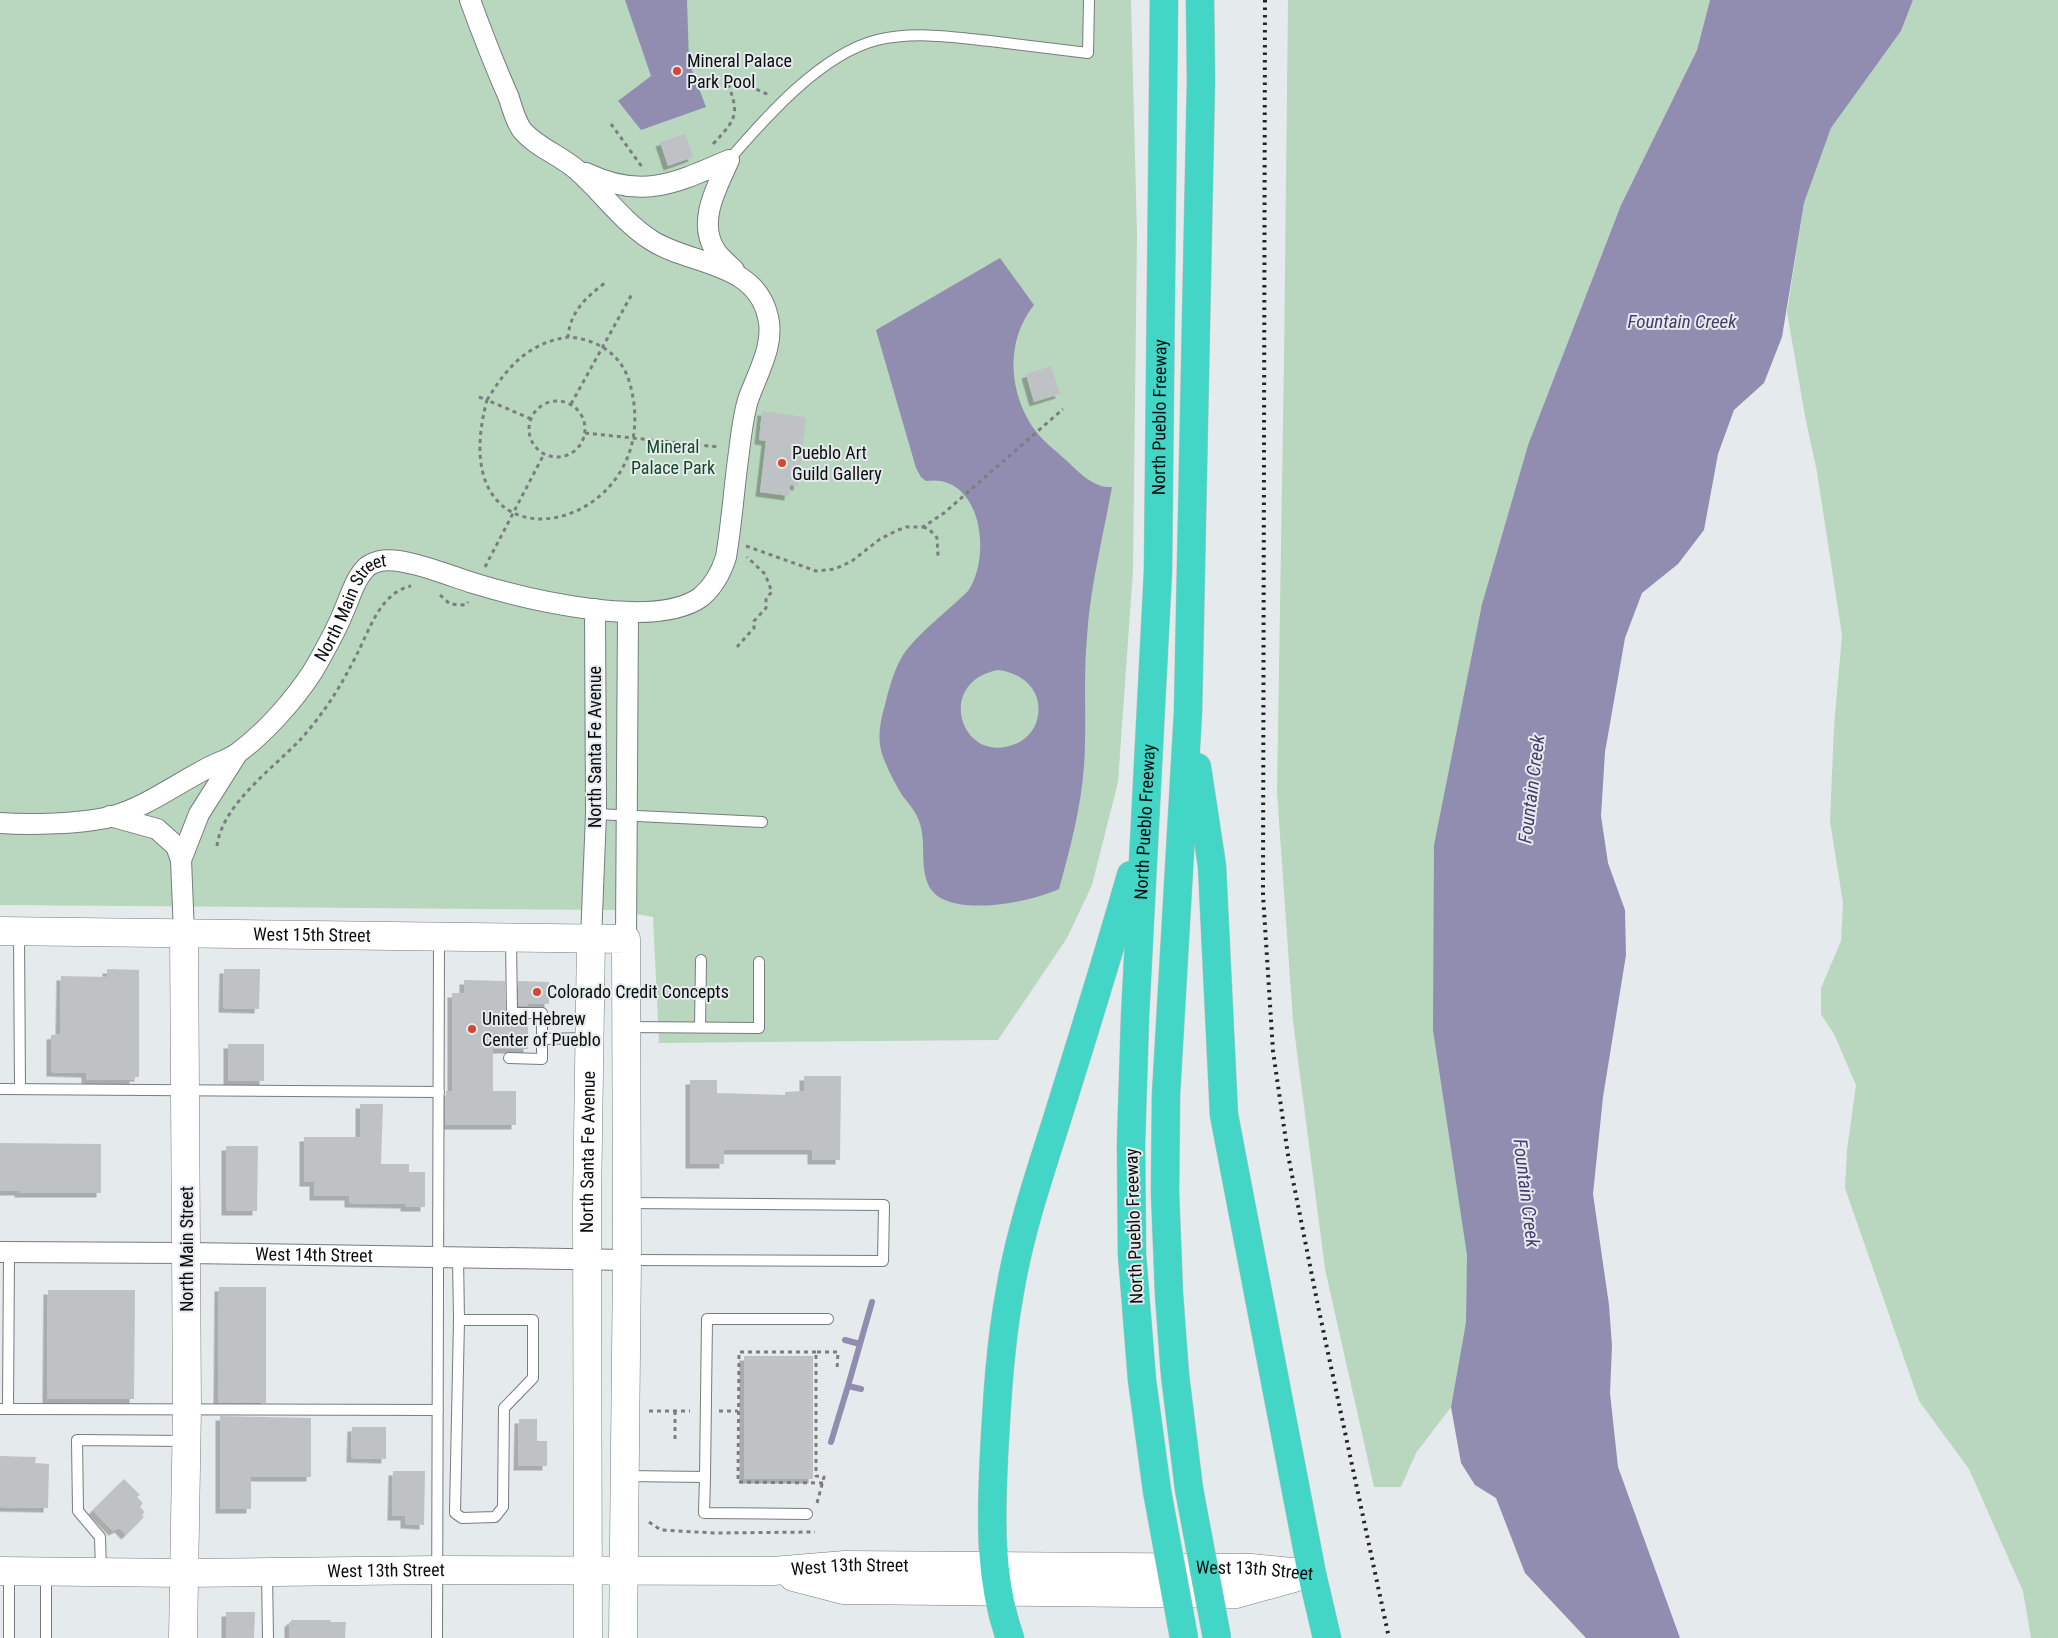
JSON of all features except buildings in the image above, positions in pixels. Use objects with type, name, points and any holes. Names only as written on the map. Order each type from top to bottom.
[{"type":"highway","name":"North Pueblo Freeway","points":[[1164,0],[1158,571],[1144,826],[1131,1144],[1132,1254],[1142,1380],[1156,1491],[1184,1638]]},
{"type":"highway","name":"North Pueblo Freeway","points":[[1200,0],[1201,89],[1188,712],[1166,1095],[1165,1192],[1168,1294],[1174,1366],[1189,1489],[1217,1638]]},
{"type":"highway","points":[[1188,712],[1212,866],[1224,1115],[1326,1638]]},
{"type":"highway","points":[[1010,1638],[1002,1617],[995,1580],[993,1485],[998,1380],[1010,1291],[1037,1183],[1113,939],[1144,826]]},
{"type":"street","points":[[470,0],[484,40],[521,129],[576,168],[605,182],[624,186],[650,187],[670,184],[729,160]]},
{"type":"street","points":[[595,609],[628,612],[656,611],[679,607],[700,598],[714,584],[722,570],[728,549],[739,449],[748,401],[759,374],[770,332],[764,304],[756,291],[715,250],[707,227],[711,204],[729,160]]},
{"type":"street","points":[[576,168],[608,202],[650,240],[669,250],[714,264],[740,277]]},
{"type":"street","name":"North Main Street","points":[[181,860],[199,814],[238,754],[281,711],[312,673],[331,639],[360,576],[368,565],[378,561],[390,560],[409,563],[476,584],[562,604],[595,609]]},
{"type":"street","name":"North Santa Fe Avenue","points":[[588,1638],[588,1260],[591,939],[596,814],[595,609]]},
{"type":"street","name":"North Santa Fe Avenue","points":[[623,1638],[626,1476],[626,816],[628,612]]},
{"type":"street","name":"North Main Street","points":[[0,822],[70,822],[110,816],[136,807],[238,754]]},
{"type":"street","name":"North Main Street","points":[[110,816],[157,829],[176,846],[181,860],[184,932],[187,1253],[187,1441],[183,1638]]},
{"type":"street","name":"West 15th Street","points":[[10,931],[626,939]]},
{"type":"street","name":"West 14th Street","points":[[5,1252],[627,1260]]},
{"type":"street","name":"West 13th Street","points":[[4,1571],[183,1573],[437,1570],[772,1572],[845,1565],[995,1580],[1251,1568],[1312,1574]]},
{"type":"lane","points":[[729,160],[766,116],[815,74],[843,55],[876,40],[911,35],[948,36],[1088,53],[1088,0]]},
{"type":"lane","points":[[596,814],[762,822]]},
{"type":"lane","points":[[10,931],[20,1089]]},
{"type":"lane","points":[[437,1638],[439,936]]},
{"type":"lane","points":[[509,1058],[542,1058],[542,1013],[512,1013],[511,938]]},
{"type":"lane","points":[[700,1028],[701,960]]},
{"type":"lane","points":[[626,1027],[758,1028],[759,962]]},
{"type":"lane","points":[[542,1039],[590,1038]]},
{"type":"lane","points":[[0,1089],[439,1092]]},
{"type":"lane","points":[[627,1203],[884,1205],[883,1261],[627,1260]]},
{"type":"lane","points":[[5,1252],[4,1409],[438,1410]]},
{"type":"lane","points":[[458,1257],[459,1320],[455,1513],[462,1518],[495,1516],[502,1507],[504,1408],[533,1378],[533,1320],[459,1320]]},
{"type":"lane","points":[[807,1514],[704,1513],[707,1319],[828,1319]]},
{"type":"lane","points":[[101,1572],[100,1537],[78,1511],[78,1440],[187,1441]]},
{"type":"lane","points":[[626,1476],[705,1477]]},
{"type":"lane","points":[[4,1571],[4,1621],[9,1638]]},
{"type":"lane","points":[[46,1572],[46,1638]]},
{"type":"lane","points":[[267,1572],[268,1638]]},
{"type":"path","points":[[711,146],[726,130],[736,114],[735,104],[725,75],[783,102]]},
{"type":"path","points":[[612,124],[646,174]]},
{"type":"path","points":[[568,337],[569,327],[576,310],[605,283]]},
{"type":"path","points":[[571,404],[632,294]]},
{"type":"path","points":[[568,337],[592,341],[603,346],[622,364],[633,394],[635,420],[633,438],[627,459],[621,471],[603,494],[590,503],[561,517],[547,520],[523,518],[513,513],[497,501],[485,482],[482,471],[480,438],[487,400],[503,375],[513,364],[527,352],[543,344],[568,337]]},
{"type":"path","points":[[479,397],[531,419]]},
{"type":"path","points":[[552,401],[571,404],[584,419],[585,433],[580,446],[573,453],[564,456],[554,457],[544,454],[533,443],[530,436],[531,419],[536,411],[552,401]]},
{"type":"path","points":[[923,527],[944,512],[1063,409]]},
{"type":"path","points":[[585,433],[739,449]]},
{"type":"path","points":[[434,590],[450,604],[466,605],[544,454]]},
{"type":"path","points":[[743,549],[740,543],[806,567],[825,571],[835,569],[852,561],[880,540],[898,530],[906,527],[923,527],[937,538],[938,556]]},
{"type":"path","points":[[737,647],[754,628],[754,621],[766,608],[766,598],[772,592],[764,574],[746,555]]},
{"type":"path","points":[[216,846],[218,833],[229,815],[270,768],[300,740],[342,684],[377,613],[399,589],[418,586]]},
{"type":"path","points":[[823,1483],[738,1482],[739,1352],[838,1352],[837,1370]]},
{"type":"path","points":[[807,1514],[813,1514],[824,1477],[816,1476],[816,1352]]},
{"type":"path","points":[[649,1401],[649,1420]]},
{"type":"path","points":[[649,1411],[706,1411]]},
{"type":"path","points":[[675,1411],[675,1439]]},
{"type":"path","points":[[648,1513],[648,1522],[661,1530],[714,1533],[816,1532]]},
{"type":"green space","name":"Mineral Palace Park","points":[[0,0],[1131,0],[1137,235],[1133,570],[1118,782],[1092,885],[1067,938],[998,1040],[659,1043],[653,917],[614,910],[0,905]]},
{"type":"green space","points":[[1288,0],[1710,0],[1697,50],[1621,205],[1528,445],[1482,604],[1466,1322],[1451,1407],[1416,1453],[1401,1487],[1374,1487],[1325,1269],[1293,1021],[1277,792]]},
{"type":"green space","points":[[1913,0],[2058,0],[2058,1638],[2031,1638],[2023,1591],[1969,1469],[1919,1401],[1845,1188],[1847,1150],[1856,1085],[1834,1034],[1821,1014],[1821,988],[1841,941],[1843,903],[1830,821],[1834,727],[1842,635],[1817,472],[1787,312],[1804,203],[1831,128],[1901,31]]},
{"type":"water","points":[[625,0],[687,0],[689,62],[706,107],[641,130],[618,101],[651,76]]},
{"type":"water","name":"Fountain Creek","points":[[1710,0],[1913,0],[1901,31],[1831,128],[1804,203],[1782,337],[1764,383],[1734,410],[1718,454],[1704,530],[1678,564],[1642,593],[1625,638],[1605,752],[1601,816],[1608,863],[1625,910],[1626,955],[1603,1097],[1593,1194],[1609,1305],[1612,1346],[1610,1393],[1618,1467],[1680,1638],[1586,1638],[1525,1573],[1496,1498],[1475,1485],[1461,1463],[1451,1407],[1466,1322],[1467,1255],[1433,1030],[1434,845],[1482,604],[1528,445],[1621,205],[1697,50]]},
{"type":"water","points":[[1000,258],[1034,305],[1018,333],[1015,349],[1015,381],[1024,412],[1032,426],[1048,445],[1082,475],[1099,485],[1112,487],[1089,618],[1085,669],[1084,766],[1078,813],[1059,889],[1029,899],[1010,903],[969,905],[951,902],[937,895],[928,884],[926,877],[923,839],[919,820],[896,785],[882,754],[879,736],[883,711],[897,667],[909,647],[968,591],[975,576],[979,558],[980,539],[977,520],[970,503],[960,490],[945,482],[926,481],[921,477],[916,468],[876,330]],"holes":[[[998,670],[1008,672],[1025,680],[1031,687],[1038,703],[1038,713],[1035,726],[1025,738],[1018,743],[996,748],[981,743],[969,733],[962,720],[961,704],[966,690],[978,678]]]},
{"type":"waterway","points":[[861,1389],[848,1386],[872,1302]]},
{"type":"waterway","points":[[845,1340],[860,1344]]},
{"type":"waterway","points":[[831,1442],[848,1386]]},
{"type":"railway","points":[[1265,0],[1263,895],[1273,1051],[1288,1155],[1318,1306],[1389,1638]]},
{"type":"place","name":"Mineral Palace Park Pool","points":[[677,71]]},
{"type":"place","name":"Pueblo Art Guild Gallery","points":[[782,463]]},
{"type":"place","name":"Colorado Credit Concepts","points":[[537,992]]},
{"type":"place","name":"United Hebrew Center of Pueblo","points":[[472,1029]]}]
